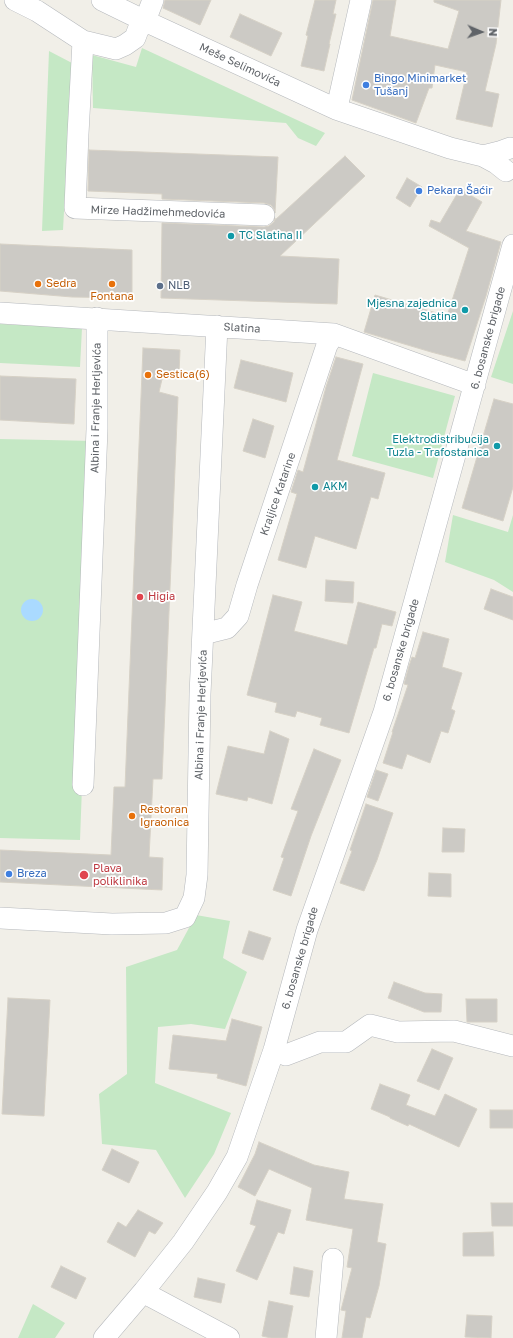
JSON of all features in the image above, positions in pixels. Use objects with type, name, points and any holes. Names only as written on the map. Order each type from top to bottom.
[{"type":"street","points":[[15,0],[37,11],[83,41],[116,49],[135,38],[138,30],[145,22],[153,0]]},
{"type":"street","name":"Meše Selimovića","points":[[102,0],[145,22],[336,109],[450,148],[483,156]]},
{"type":"street","points":[[336,109],[361,0]]},
{"type":"street","name":"Mirze Hadžimehmedovića","points":[[83,41],[75,208],[223,215],[264,215]]},
{"type":"street","points":[[483,156],[499,152],[512,146]]},
{"type":"street","points":[[510,176],[505,163],[506,155],[512,146]]},
{"type":"street","points":[[483,156],[496,163],[510,176]]},
{"type":"street","name":"6. bosanske brigade","points":[[104,1338],[183,1242],[217,1192],[237,1156],[274,1050],[307,930],[384,712],[513,245]]},
{"type":"street","name":"Slatina","points":[[0,313],[334,334],[475,385]]},
{"type":"street","name":"Albina i Franje Herljevića","points":[[83,785],[97,430],[97,318]]},
{"type":"street","name":"Albina i Franje Herljevića","points":[[0,918],[112,924],[166,923],[185,917],[194,898],[197,875],[200,702],[217,326]]},
{"type":"street","name":"Kraljice Katarine","points":[[203,634],[227,628],[238,616],[325,353],[334,334]]},
{"type":"street","points":[[274,1050],[286,1055],[320,1042],[346,1042],[370,1025],[398,1032],[454,1032],[513,1046]]},
{"type":"street","points":[[326,1338],[333,1259]]},
{"type":"street","points":[[144,1291],[152,1297],[229,1338]]},
{"type":"green space","points":[[142,48],[325,133],[316,146],[298,138],[286,123],[93,108],[92,55],[136,67]]},
{"type":"green space","points":[[49,51],[72,63],[63,230],[42,231]]},
{"type":"green space","points":[[513,311],[513,384],[491,377]]},
{"type":"green space","points":[[0,324],[82,328],[80,367],[0,363]]},
{"type":"green space","points":[[373,373],[455,396],[433,478],[352,456]]},
{"type":"green space","points":[[0,439],[95,441],[80,840],[0,838]]},
{"type":"green space","points":[[453,515],[508,532],[513,515],[513,592],[494,580],[445,562]]},
{"type":"green space","points":[[196,915],[230,921],[223,958],[247,972],[225,1029],[191,1024],[158,1027],[155,1083],[231,1113],[214,1154],[185,1198],[156,1150],[102,1144],[99,1094],[127,1074],[126,967],[177,950]]},
{"type":"green space","points":[[33,1304],[65,1323],[55,1338],[18,1338]]},
{"type":"water","points":[[32,599],[40,602],[43,610],[40,618],[32,621],[24,618],[21,610],[24,602]]},
{"type":"building","points":[[165,0],[211,0],[200,25],[163,8]]},
{"type":"building","points":[[315,0],[336,0],[333,14],[336,14],[324,71],[301,66],[308,36],[306,35]]},
{"type":"building","points":[[373,0],[396,0],[390,36],[448,49],[459,11],[434,2],[434,0],[501,0],[496,44],[485,91],[499,94],[492,127],[456,119],[467,72],[435,65],[432,88],[429,88],[416,123],[352,100]]},
{"type":"building","points":[[240,14],[282,33],[271,56],[230,37]]},
{"type":"building","points":[[89,150],[278,157],[275,213],[271,205],[264,203],[162,199],[162,194],[88,191]]},
{"type":"building","name":"TC Slatina II","points":[[345,156],[365,176],[280,256],[339,259],[337,304],[161,298],[162,223],[269,226],[274,222],[275,218],[275,220]]},
{"type":"building","points":[[407,178],[422,187],[410,207],[396,198]]},
{"type":"building","points":[[460,189],[482,202],[466,231],[501,242],[486,296],[465,361],[364,332],[375,295],[447,316],[469,248],[429,226],[431,220],[440,223]]},
{"type":"building","points":[[0,244],[132,250],[132,298],[72,297],[0,291]]},
{"type":"building","points":[[143,348],[180,350],[179,374],[164,371],[159,392],[178,397],[162,779],[153,779],[149,857],[163,858],[162,890],[0,882],[0,850],[111,855],[114,787],[125,787]]},
{"type":"building","points":[[336,357],[363,364],[337,460],[385,473],[378,499],[371,497],[356,549],[315,536],[306,568],[278,560],[297,494],[291,492],[298,470],[303,472],[326,387]]},
{"type":"building","points":[[241,360],[293,373],[286,402],[234,388]]},
{"type":"building","points":[[0,376],[76,379],[74,424],[0,420]]},
{"type":"building","name":"Elektrodistribucija Tuzla - Trafostanica","points":[[494,399],[513,404],[513,487],[503,521],[462,508]]},
{"type":"building","points":[[253,419],[274,426],[265,458],[243,451]]},
{"type":"building","points":[[326,580],[354,582],[353,603],[325,601]]},
{"type":"building","points":[[491,589],[513,597],[513,620],[484,609]]},
{"type":"building","points":[[273,595],[302,602],[294,631],[347,645],[358,602],[396,612],[392,626],[382,624],[376,648],[374,648],[349,733],[320,725],[322,718],[297,711],[295,717],[275,712],[277,703],[247,695]]},
{"type":"building","points":[[423,632],[449,639],[442,667],[462,673],[451,709],[455,711],[448,733],[441,731],[430,763],[407,754],[402,769],[383,763],[408,685],[404,684],[409,666],[412,657],[415,658]]},
{"type":"building","points":[[270,731],[289,739],[272,804],[248,797],[247,801],[216,794],[228,746],[264,754]]},
{"type":"building","points":[[314,749],[341,760],[311,836],[291,896],[273,890],[284,858],[281,857],[298,811],[291,809]]},
{"type":"building","points":[[376,770],[388,774],[378,801],[367,797]]},
{"type":"building","points":[[366,804],[393,813],[377,860],[364,891],[340,883],[352,851],[350,850]]},
{"type":"building","points":[[443,828],[465,829],[464,852],[442,852]]},
{"type":"building","points":[[429,873],[451,874],[451,897],[428,896]]},
{"type":"building","points":[[249,931],[271,938],[263,960],[242,953]]},
{"type":"building","points":[[394,982],[425,993],[442,994],[441,1012],[424,1012],[388,998]]},
{"type":"building","points":[[8,998],[50,1000],[44,1116],[2,1114]]},
{"type":"building","points":[[466,999],[497,999],[497,1022],[467,1022]]},
{"type":"building","points":[[232,1019],[262,1027],[246,1086],[217,1078],[218,1074],[169,1069],[173,1035],[226,1041]]},
{"type":"building","points":[[432,1049],[453,1058],[439,1090],[417,1081]]},
{"type":"building","points":[[380,1084],[410,1095],[406,1105],[435,1116],[445,1094],[477,1109],[459,1147],[409,1124],[408,1126],[371,1109]]},
{"type":"building","points":[[490,1110],[513,1110],[513,1128],[490,1128]]},
{"type":"building","points":[[259,1142],[314,1165],[349,1172],[344,1199],[383,1204],[377,1242],[386,1244],[379,1286],[370,1318],[366,1317],[362,1338],[342,1338],[346,1311],[341,1310],[352,1268],[347,1267],[353,1229],[306,1220],[312,1188],[269,1169],[255,1196],[238,1187],[255,1154]]},
{"type":"building","points":[[112,1149],[139,1162],[129,1183],[102,1170]]},
{"type":"building","points":[[257,1200],[291,1210],[284,1234],[278,1232],[257,1280],[236,1271],[256,1226],[250,1224]]},
{"type":"building","points":[[491,1203],[513,1203],[513,1226],[492,1226]]},
{"type":"building","points":[[138,1210],[163,1223],[155,1234],[149,1231],[135,1257],[107,1242],[118,1222],[126,1227]]},
{"type":"building","points":[[493,1232],[494,1256],[463,1256],[463,1233]]},
{"type":"building","points":[[61,1266],[86,1278],[76,1299],[51,1287]]},
{"type":"building","points":[[294,1267],[313,1271],[309,1297],[290,1294]]},
{"type":"building","points":[[198,1278],[225,1284],[221,1303],[194,1297]]},
{"type":"building","points":[[269,1301],[293,1306],[287,1338],[271,1338],[262,1336]]},
{"type":"building","points":[[467,1315],[492,1316],[491,1338],[465,1337]]},
{"type":"place","name":"Bingo Minimarket Tušanj","points":[[366,85]]},
{"type":"place","name":"Pekara Šaćir","points":[[419,191]]},
{"type":"place","name":"TC Slatina II","points":[[231,236]]},
{"type":"place","name":"Sedra","points":[[38,284]]},
{"type":"place","name":"Fontana","points":[[112,284]]},
{"type":"place","name":"NLB","points":[[160,286]]},
{"type":"place","name":"Mjesna zajednica Slatina","points":[[465,310]]},
{"type":"place","name":"Sestica(6)","points":[[148,375]]},
{"type":"place","name":"Elektrodistribucija Tuzla - Trafostanica","points":[[497,446]]},
{"type":"place","name":"AKM","points":[[315,487]]},
{"type":"place","name":"Higia","points":[[140,597]]},
{"type":"place","name":"Restoran Igraonica","points":[[132,816]]},
{"type":"place","name":"Breza","points":[[9,874]]},
{"type":"place","name":"Plava poliklinika","points":[[84,875]]}]
